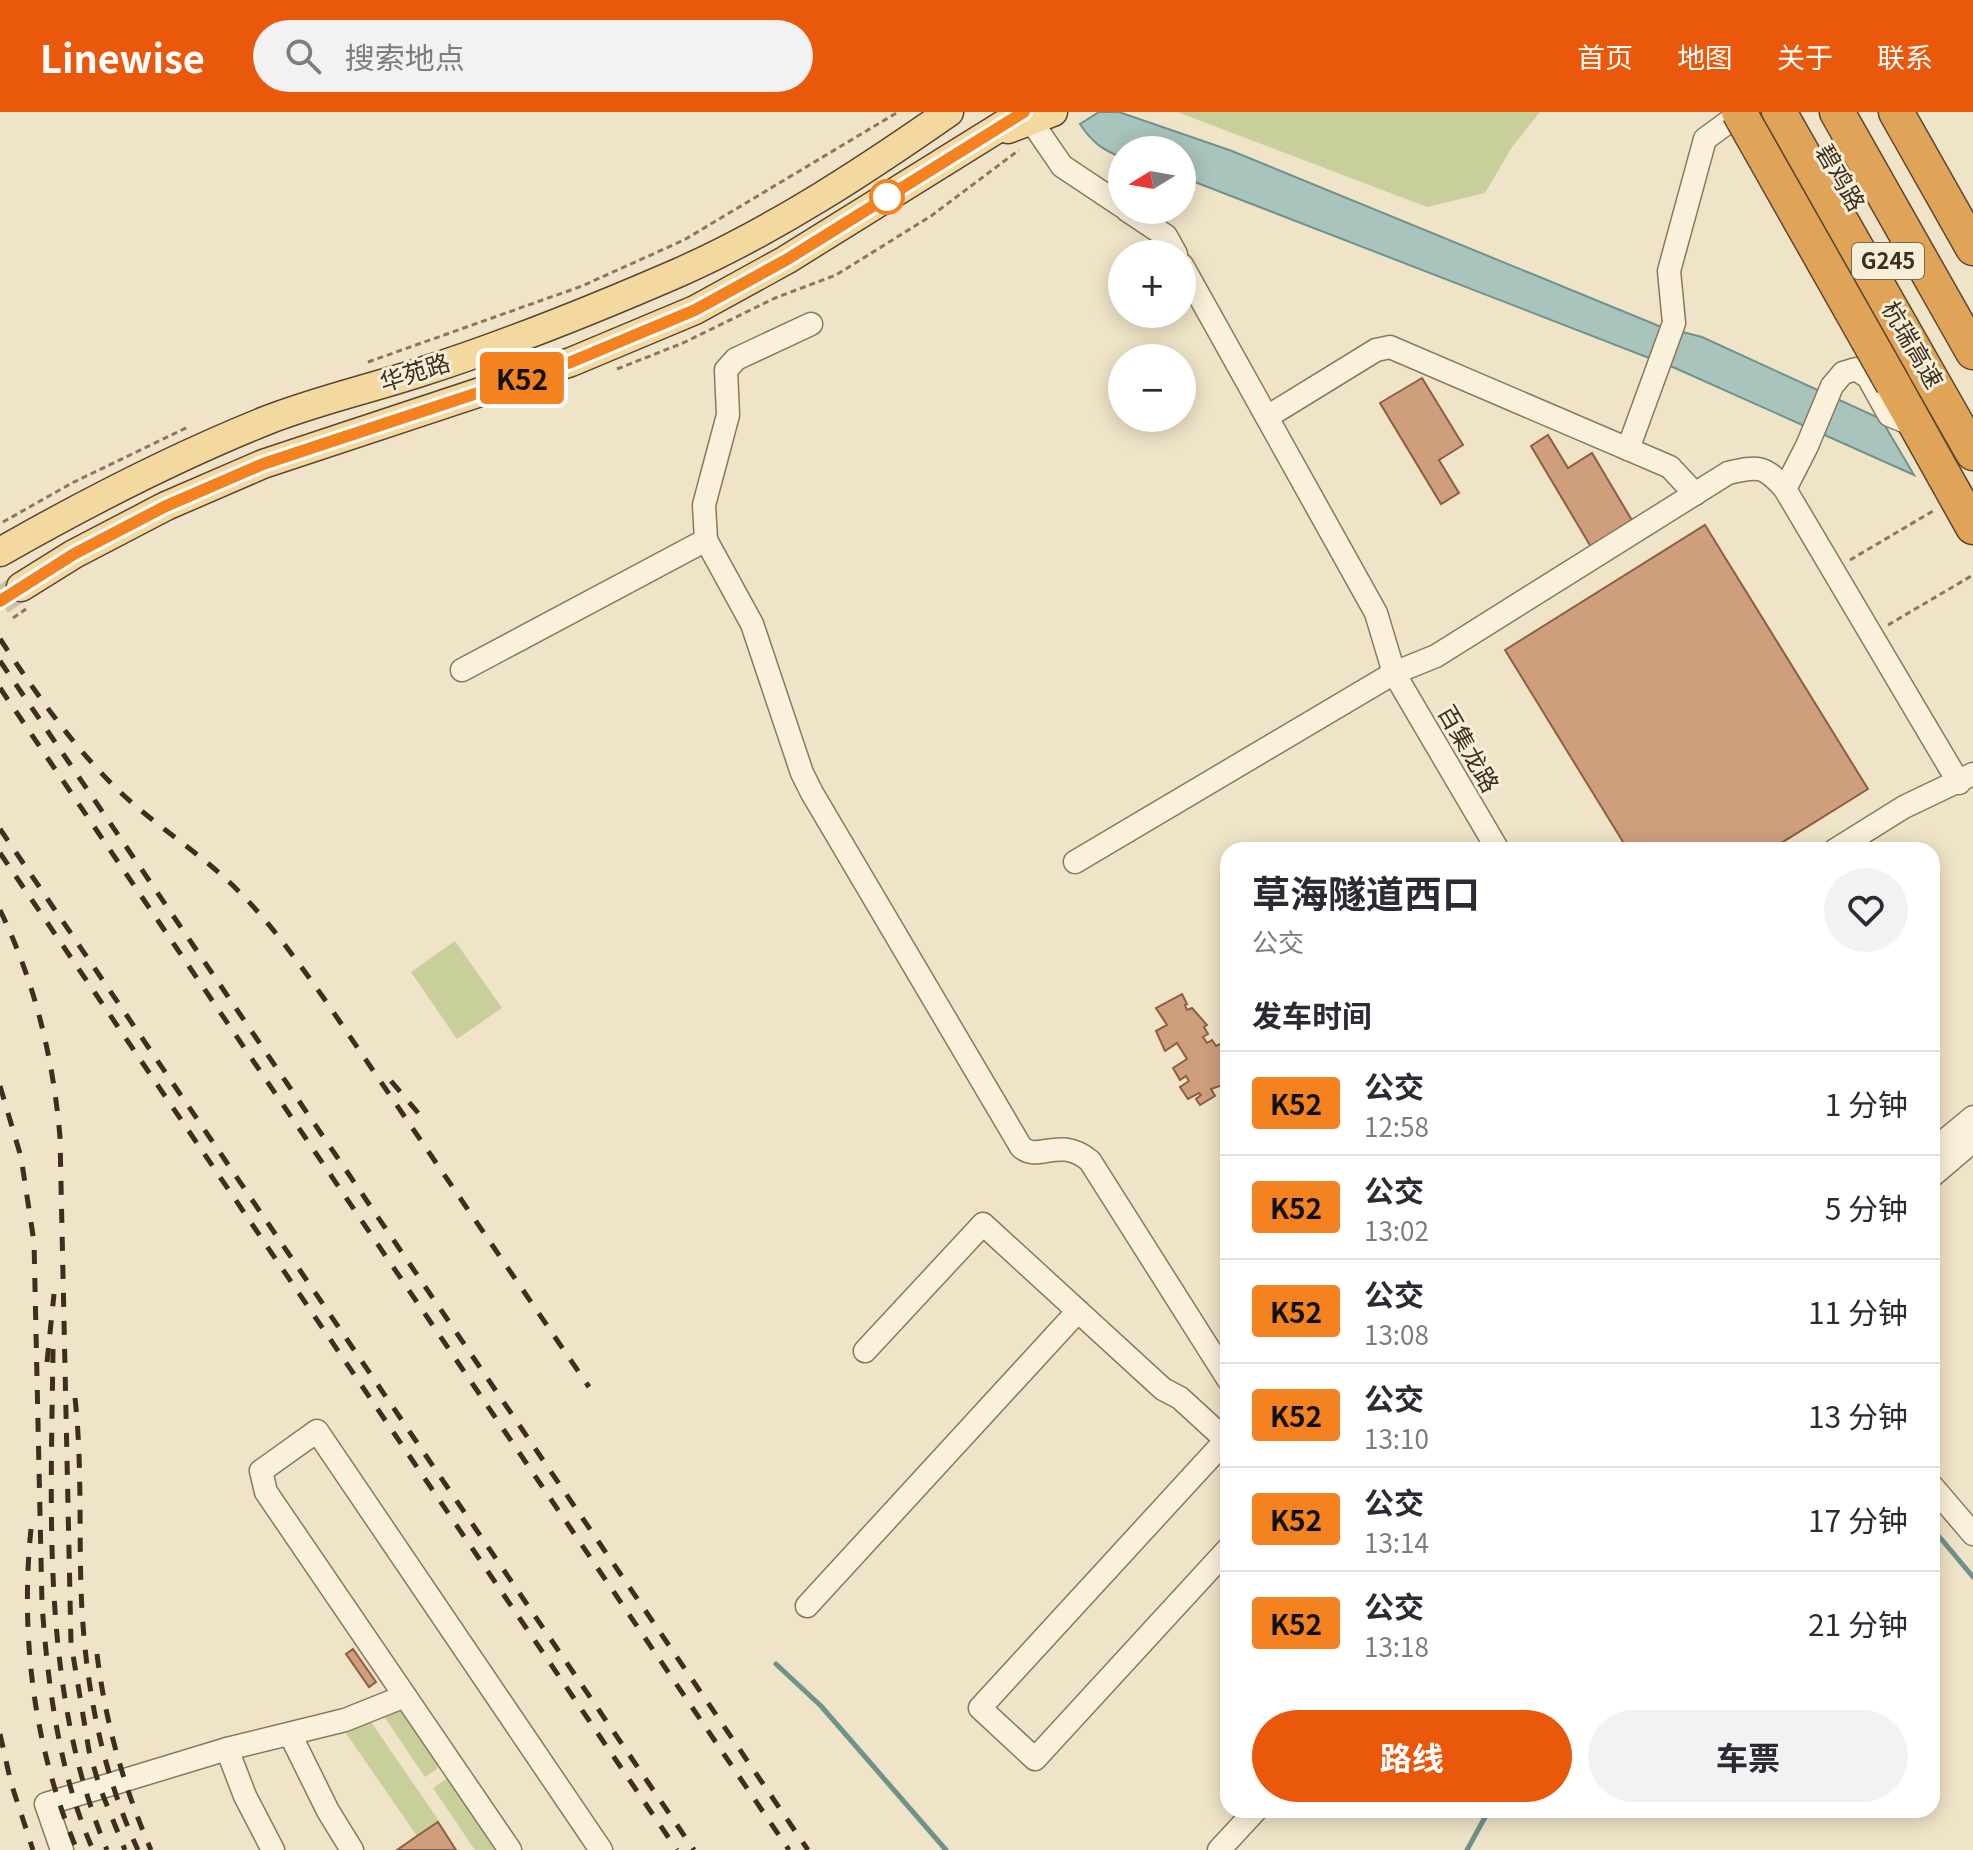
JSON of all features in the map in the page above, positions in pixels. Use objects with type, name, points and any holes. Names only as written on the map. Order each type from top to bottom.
[{"type":"highway","points":[[1740,112],[1973,527]]},
{"type":"highway","name":"杭瑞高速","points":[[1779,112],[1973,453]]},
{"type":"highway","name":"碧鸡路","points":[[1803,112],[1973,410]]},
{"type":"highway","name":"碧鸡路","points":[[1837,112],[1973,352]]},
{"type":"highway","points":[[1856,112],[1973,319]]},
{"type":"highway","points":[[1896,112],[1973,248]]},
{"type":"main road","name":"华苑路","points":[[0,552],[153,469],[268,420],[424,371],[559,322],[681,271],[775,225],[814,202],[865,171],[949,112]]},
{"type":"main road","name":"华苑路","points":[[21,587],[74,554],[153,513],[263,464],[571,362],[695,310],[786,260],[971,144],[1033,114]]},
{"type":"street","points":[[1628,449],[1674,323],[1669,271],[1705,139],[1740,112]]},
{"type":"street","points":[[1033,114],[1062,166],[1108,197]]},
{"type":"street","points":[[1148,224],[1168,240]]},
{"type":"street","name":"百集龙路","points":[[1196,290],[1376,613],[1394,673],[1493,842]]},
{"type":"street","points":[[811,324],[736,359],[726,370],[728,415],[704,505],[706,540],[752,624],[802,773],[812,793],[1021,1147],[1034,1153],[1070,1148],[1090,1161],[1220,1366]]},
{"type":"street","points":[[1267,417],[1376,350],[1390,347],[1670,467],[1695,494]]},
{"type":"street","points":[[1785,489],[1832,386],[1843,373],[1856,369],[1868,377],[1889,415],[1916,426]]},
{"type":"street","points":[[1075,862],[1394,673],[1436,656],[1728,473],[1751,468],[1770,472],[1785,489],[1871,635],[1966,779],[1904,807],[1848,842]]},
{"type":"street","points":[[462,670],[706,540]]},
{"type":"street","points":[[1940,1144],[1973,1117]]},
{"type":"street","points":[[1940,1169],[1973,1141]]},
{"type":"street","points":[[865,1351],[983,1224],[1163,1389],[1180,1398],[1220,1435]]},
{"type":"street","points":[[807,1606],[1078,1311]]},
{"type":"street","points":[[510,1850],[266,1492],[261,1471],[317,1431],[601,1850]]},
{"type":"street","points":[[1220,1449],[980,1708],[1035,1759],[1220,1558]]},
{"type":"street","points":[[1940,1495],[1973,1534]]},
{"type":"street","points":[[62,1850],[46,1804],[227,1749],[345,1720],[405,1696]]},
{"type":"street","points":[[290,1734],[340,1846]]},
{"type":"street","points":[[227,1749],[245,1796],[273,1850]]},
{"type":"street","points":[[1219,1850],[1249,1818]]},
{"type":"path","points":[[359,365],[435,341],[582,286],[684,240],[898,112]]},
{"type":"path","points":[[0,524],[72,483],[188,427]]},
{"type":"path","points":[[1833,571],[1956,497]]},
{"type":"path","points":[[1871,635],[1973,575]]},
{"type":"green space","points":[[1177,112],[1540,112],[1512,147],[1485,193],[1427,207]]},
{"type":"green space","points":[[455,941],[502,1008],[457,1039],[411,972]]},
{"type":"green space","points":[[397,1710],[403,1712],[438,1764],[437,1769],[425,1777],[383,1715]]},
{"type":"green space","points":[[371,1722],[439,1821],[417,1836],[343,1729]]},
{"type":"green space","points":[[446,1779],[497,1850],[475,1850],[433,1788]]},
{"type":"water","points":[[1099,112],[1119,112],[1189,136],[1108,136],[1108,151],[1098,145],[1080,124]]},
{"type":"water","points":[[1196,139],[1659,326],[1702,337],[1881,419],[1914,475],[1675,368],[1196,182]]},
{"type":"building","points":[[1422,378],[1463,445],[1439,460],[1459,493],[1441,504],[1380,403]]},
{"type":"building","points":[[1548,435],[1568,468],[1592,453],[1633,522],[1591,547],[1531,446]]},
{"type":"building","points":[[1705,525],[1868,789],[1783,842],[1623,842],[1505,650]]},
{"type":"building","points":[[1182,994],[1187,1010],[1192,1008],[1207,1025],[1204,1027],[1208,1034],[1203,1037],[1207,1043],[1212,1040],[1216,1046],[1220,1044],[1220,1086],[1211,1089],[1215,1096],[1200,1105],[1196,1099],[1201,1095],[1199,1093],[1188,1099],[1180,1087],[1189,1081],[1186,1076],[1180,1080],[1173,1068],[1187,1059],[1177,1043],[1165,1051],[1156,1031],[1167,1025],[1156,1008]]},
{"type":"building","points":[[353,1649],[376,1682],[369,1687],[346,1654]]},
{"type":"building","points":[[438,1822],[456,1850],[397,1850],[417,1836]]},
{"type":"waterway","points":[[1940,1538],[1973,1577]]},
{"type":"waterway","points":[[776,1664],[821,1706],[946,1850]]},
{"type":"waterway","points":[[1467,1850],[1485,1818]]},
{"type":"tunnel","points":[[0,601],[21,587]]},
{"type":"railway","points":[[0,639],[54,717],[100,772],[143,812],[226,879],[278,935],[589,1387]]},
{"type":"railway","points":[[0,661],[808,1850]]},
{"type":"railway","points":[[0,688],[789,1850]]},
{"type":"railway","points":[[0,829],[694,1850]]},
{"type":"railway","points":[[0,853],[677,1850]]},
{"type":"railway","points":[[0,910],[33,993],[57,1107],[71,1643],[89,1751],[125,1850]]},
{"type":"railway","points":[[391,1081],[425,1121]]},
{"type":"railway","points":[[0,1086],[21,1157],[34,1242],[42,1604],[48,1667],[64,1760],[81,1821],[93,1850]]},
{"type":"railway","points":[[47,1362],[54,1294]]},
{"type":"railway","points":[[53,1349],[52,1540],[60,1667],[70,1729],[86,1790],[107,1850]]},
{"type":"railway","points":[[75,1398],[80,1564],[90,1689],[113,1787],[138,1850]]},
{"type":"railway","points":[[31,1529],[28,1611],[34,1692],[50,1772],[77,1850]]},
{"type":"railway","points":[[97,1654],[117,1754],[151,1850]]},
{"type":"railway","points":[[0,1734],[11,1783],[33,1850]]},
{"type":"bus line","name":"K52","points":[[0,601],[74,554],[166,506],[263,464],[571,362],[695,310],[786,260],[1024,112]]}]
